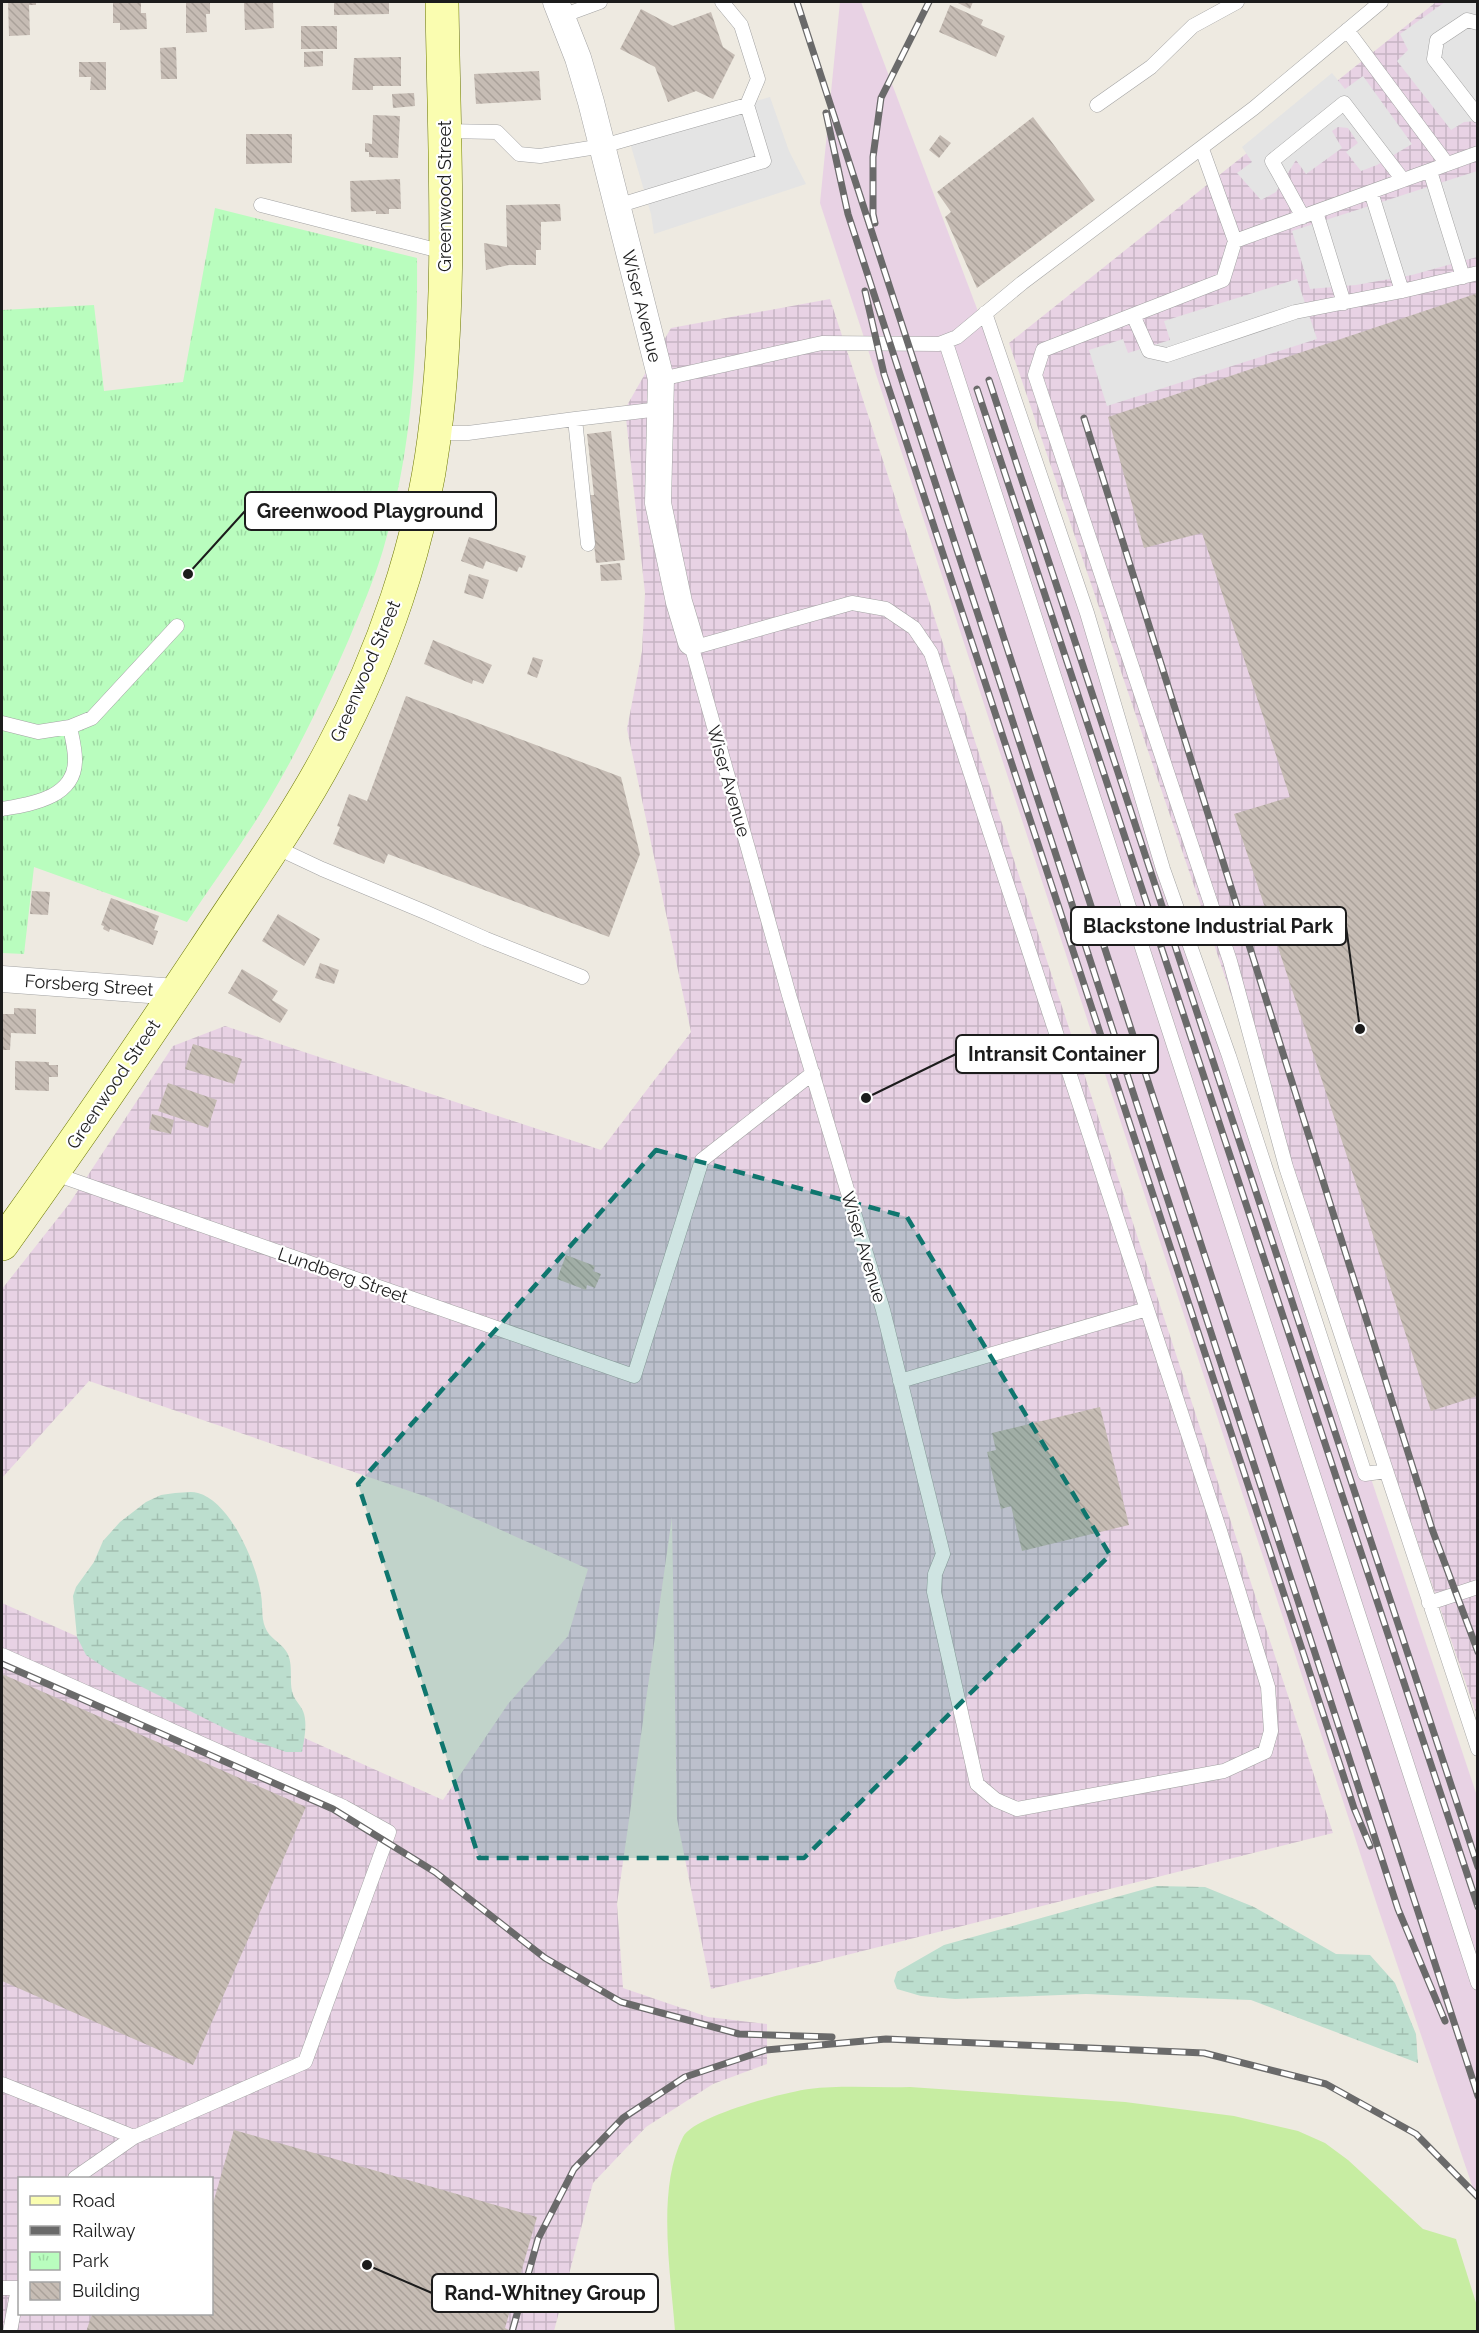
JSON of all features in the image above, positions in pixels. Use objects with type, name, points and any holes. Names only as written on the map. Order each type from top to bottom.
[{"type":"main road","name":"Greenwood Street","points":[[2,1244],[176,992],[308,793],[333,749],[381,640],[408,565],[434,433],[443,339],[442,2]]},
{"type":"street","name":"Wiser Avenue","points":[[559,9],[578,58],[603,146],[661,379],[658,503],[679,602],[691,645]]},
{"type":"street","name":"Forsberg Street","points":[[2,979],[176,992]]},
{"type":"lane","points":[[559,9],[600,2]]},
{"type":"lane","points":[[617,206],[764,161],[747,105],[758,79],[741,25],[722,2]]},
{"type":"lane","points":[[1097,105],[1150,68],[1193,26],[1237,2]]},
{"type":"lane","points":[[661,379],[822,343],[946,343],[957,337],[985,313],[1202,149],[1381,2]]},
{"type":"lane","points":[[1478,23],[1467,20],[1437,40],[1434,59],[1478,116]]},
{"type":"lane","points":[[1347,30],[1447,164]]},
{"type":"lane","points":[[1303,217],[1272,161],[1344,103],[1403,180]]},
{"type":"lane","points":[[444,131],[497,132],[519,154],[540,156],[603,146],[747,105]]},
{"type":"lane","points":[[1202,149],[1236,241],[1223,280],[1043,350],[1035,375],[1230,961],[1286,1167],[1478,1749]]},
{"type":"lane","points":[[1236,241],[1478,153]]},
{"type":"lane","points":[[1430,171],[1463,277]]},
{"type":"lane","points":[[1371,192],[1402,291]]},
{"type":"lane","points":[[261,205],[444,252]]},
{"type":"lane","points":[[1316,212],[1344,303]]},
{"type":"lane","points":[[1133,315],[1149,351],[1167,355],[1295,312],[1478,273]]},
{"type":"lane","points":[[985,313],[1087,613],[1163,869],[1229,1056],[1365,1474],[1386,1471]]},
{"type":"lane","points":[[946,343],[1478,1983]]},
{"type":"lane","points":[[434,433],[468,433],[660,409]]},
{"type":"lane","points":[[575,419],[588,544]]},
{"type":"lane","points":[[691,645],[852,603],[886,609],[914,628],[931,653],[1147,1309],[900,1381]]},
{"type":"lane","points":[[2,723],[38,732],[70,726],[92,718],[177,626]]},
{"type":"lane","name":"Wiser Avenue","points":[[691,645],[883,1310],[943,1554],[935,1574],[934,1592],[977,1784],[996,1800],[1017,1809],[1224,1771],[1265,1752],[1271,1731],[1268,1687],[1147,1309]]},
{"type":"lane","points":[[2,809],[30,805],[58,793],[72,779],[76,760],[70,726]]},
{"type":"lane","points":[[273,846],[322,870],[582,977]]},
{"type":"lane","name":"Lundberg Street","points":[[52,1173],[634,1376],[702,1160],[813,1073]]},
{"type":"lane","points":[[1430,1603],[1478,1587]]},
{"type":"lane","points":[[2,1655],[344,1807],[389,1832],[305,2062],[134,2137],[76,2177]]},
{"type":"lane","points":[[2,2085],[134,2137]]},
{"type":"lane","points":[[2,2288],[18,2285]]},
{"type":"lane","points":[[10,2331],[18,2290]]},
{"type":"highlighted area","points":[[656,1150],[907,1217],[1110,1555],[804,1858],[479,1858],[358,1484]]},
{"type":"shaded area","points":[[840,2],[861,2],[1007,388],[1477,1796],[1477,2200],[1379,1911],[820,203]]},
{"type":"shaded area","points":[[1436,2],[1477,2],[1477,1716],[1009,343]]},
{"type":"shaded area","points":[[1445,2],[1477,2],[1477,121],[1464,122],[1451,130],[1397,61],[1408,50],[1400,34]]},
{"type":"shaded area","points":[[1332,73],[1345,89],[1363,76],[1412,144],[1377,165],[1361,171],[1346,152],[1358,143],[1348,128],[1338,127],[1332,131],[1342,148],[1306,174],[1296,160],[1276,192],[1261,200],[1237,173],[1252,162],[1242,147]]},
{"type":"shaded area","points":[[770,97],[789,151],[806,184],[654,234],[651,214],[628,136]]},
{"type":"shaded area","points":[[1477,171],[1477,257],[1412,275],[1356,285],[1310,289],[1292,231]]},
{"type":"shaded area","points":[[1297,279],[1317,339],[1107,406],[1089,350],[1123,339],[1128,353],[1170,340],[1164,321]]},
{"type":"shaded area","points":[[830,299],[1333,1833],[711,1989],[677,1819],[672,1517],[617,1904],[623,1988],[708,2017],[767,2024],[767,2064],[713,2084],[646,2127],[593,2183],[554,2331],[2,2331],[2,1603],[443,1800],[508,1704],[568,1636],[588,1569],[427,1497],[89,1381],[2,1478],[2,1289],[69,1204],[173,1046],[225,1026],[601,1150],[691,1032],[627,729],[642,651],[645,593],[625,409],[671,328]]},
{"type":"green space","points":[[215,208],[417,258],[416,332],[411,405],[400,478],[383,550],[349,639],[290,761],[239,847],[187,922],[34,867],[24,954],[2,953],[2,310],[94,305],[104,391],[183,382]]},
{"type":"green space","points":[[195,1492],[210,1499],[231,1521],[248,1552],[262,1599],[265,1627],[286,1651],[290,1660],[292,1691],[303,1711],[305,1721],[302,1752],[286,1752],[236,1734],[108,1670],[86,1655],[77,1637],[73,1596],[76,1587],[94,1562],[103,1541],[120,1522],[146,1502],[161,1495]]},
{"type":"green space","points":[[1156,1886],[1205,1887],[1254,1907],[1336,1954],[1370,1955],[1395,1983],[1416,2034],[1418,2063],[1251,2000],[1086,1994],[955,1999],[921,1996],[897,1989],[894,1981],[897,1972],[944,1945]]},
{"type":"green space","points":[[834,2087],[910,2087],[1125,2102],[1234,2116],[1298,2131],[1325,2143],[1348,2160],[1423,2229],[1456,2239],[1477,2306],[1477,2331],[675,2331],[667,2232],[668,2206],[675,2158],[683,2137],[690,2129],[721,2113],[797,2091]]},
{"type":"building","points":[[8,2],[36,2],[36,5],[29,5],[30,35],[9,36]]},
{"type":"building","points":[[113,2],[141,2],[141,13],[146,13],[147,29],[120,30],[120,23],[113,23]]},
{"type":"building","points":[[186,2],[210,2],[210,14],[206,14],[207,32],[186,33]]},
{"type":"building","points":[[244,2],[273,2],[274,28],[245,30]]},
{"type":"building","points":[[334,2],[389,2],[389,14],[334,15]]},
{"type":"building","points":[[956,2],[973,2],[970,9]]},
{"type":"building","points":[[950,5],[983,20],[981,25],[1005,36],[996,57],[939,32]]},
{"type":"building","points":[[641,9],[673,26],[711,12],[723,47],[735,55],[713,99],[696,91],[668,102],[655,67],[620,49]]},
{"type":"building","points":[[301,26],[337,26],[337,49],[301,49]]},
{"type":"building","points":[[176,47],[177,79],[161,79],[160,48]]},
{"type":"building","points":[[323,51],[323,66],[304,67],[304,52]]},
{"type":"building","points":[[401,57],[401,86],[373,86],[373,90],[352,90],[354,58]]},
{"type":"building","points":[[79,62],[106,62],[106,90],[90,90],[91,77],[79,77]]},
{"type":"building","points":[[539,71],[541,100],[476,104],[474,74]]},
{"type":"building","points":[[414,93],[415,106],[393,108],[392,94]]},
{"type":"building","points":[[373,115],[400,116],[398,158],[369,157],[369,152],[365,152],[365,143],[372,144]]},
{"type":"building","points":[[1033,117],[1095,200],[977,288],[945,217],[951,212],[937,192]]},
{"type":"building","points":[[246,134],[292,134],[292,163],[246,164]]},
{"type":"building","points":[[940,135],[951,143],[939,158],[929,150]]},
{"type":"building","points":[[400,179],[401,209],[389,209],[389,214],[376,214],[376,211],[351,212],[350,181]]},
{"type":"building","points":[[560,204],[561,221],[541,222],[541,250],[536,250],[536,265],[509,265],[486,270],[484,243],[507,247],[506,205]]},
{"type":"building","points":[[1478,293],[1478,1396],[1431,1411],[1234,814],[1290,797],[1202,533],[1144,548],[1108,417]]},
{"type":"building","points":[[611,431],[625,560],[596,563],[589,495],[594,495],[587,434]]},
{"type":"building","points":[[469,537],[526,556],[522,568],[519,567],[517,572],[486,561],[483,569],[461,561]]},
{"type":"building","points":[[620,563],[622,580],[601,581],[600,565]]},
{"type":"building","points":[[469,574],[489,580],[483,599],[464,593]]},
{"type":"building","points":[[433,640],[492,665],[483,684],[473,680],[472,684],[424,664]]},
{"type":"building","points":[[533,657],[543,660],[537,678],[527,674]]},
{"type":"building","points":[[406,696],[621,777],[640,854],[609,937],[388,854],[384,864],[333,844],[349,794],[367,801]]},
{"type":"building","points":[[32,891],[50,892],[48,915],[30,914]]},
{"type":"building","points":[[111,898],[159,916],[154,930],[158,931],[153,945],[110,929],[109,932],[103,929],[104,926],[101,925]]},
{"type":"building","points":[[278,914],[320,939],[304,966],[262,941]]},
{"type":"building","points":[[320,963],[339,970],[334,984],[315,978]]},
{"type":"building","points":[[242,969],[278,991],[272,1000],[288,1010],[280,1023],[228,993]]},
{"type":"building","points":[[14,1008],[36,1009],[36,1034],[11,1033],[10,1050],[2,1050],[2,1014],[14,1014]]},
{"type":"building","points":[[193,1044],[242,1059],[234,1084],[185,1069]]},
{"type":"building","points":[[15,1061],[49,1062],[49,1065],[58,1065],[58,1077],[49,1077],[49,1091],[15,1090]]},
{"type":"building","points":[[168,1083],[217,1100],[208,1128],[158,1111]]},
{"type":"building","points":[[152,1114],[174,1120],[171,1134],[149,1129]]},
{"type":"building","points":[[566,1255],[595,1266],[593,1271],[601,1274],[595,1288],[587,1285],[586,1290],[557,1279]]},
{"type":"building","points":[[1100,1407],[1129,1525],[1022,1551],[1011,1506],[1001,1509],[987,1452],[996,1450],[992,1433]]},
{"type":"building","points":[[2,1674],[306,1807],[193,2065],[2,1981]]},
{"type":"building","points":[[234,2130],[537,2217],[505,2328],[513,2332],[86,2332],[92,2315],[213,2315],[213,2204]]},
{"type":"railway","points":[[797,2],[1478,2096]]},
{"type":"railway","points":[[875,223],[873,157],[881,98],[929,2]]},
{"type":"railway","points":[[826,113],[848,214],[1398,1909],[1445,2021]]},
{"type":"railway","points":[[865,291],[884,374],[1354,1808],[1370,1846]]},
{"type":"railway","points":[[989,380],[1478,1867]]},
{"type":"railway","points":[[977,389],[1478,1907]]},
{"type":"railway","points":[[1084,418],[1432,1529],[1478,1652]]},
{"type":"railway","points":[[2,1664],[333,1809],[435,1872],[545,1958],[621,2002],[739,2034],[832,2037]]},
{"type":"railway","points":[[512,2332],[538,2239],[574,2169],[623,2118],[685,2077],[766,2050],[886,2039],[1204,2053],[1326,2084],[1416,2134],[1478,2197]]},
{"type":"place","name":"Greenwood Playground","points":[[188,574]]},
{"type":"place","name":"Blackstone Industrial Park","points":[[1360,1029]]},
{"type":"place","name":"Intransit Container","points":[[866,1098]]},
{"type":"place","name":"Rand-Whitney Group","points":[[367,2265]]}]
